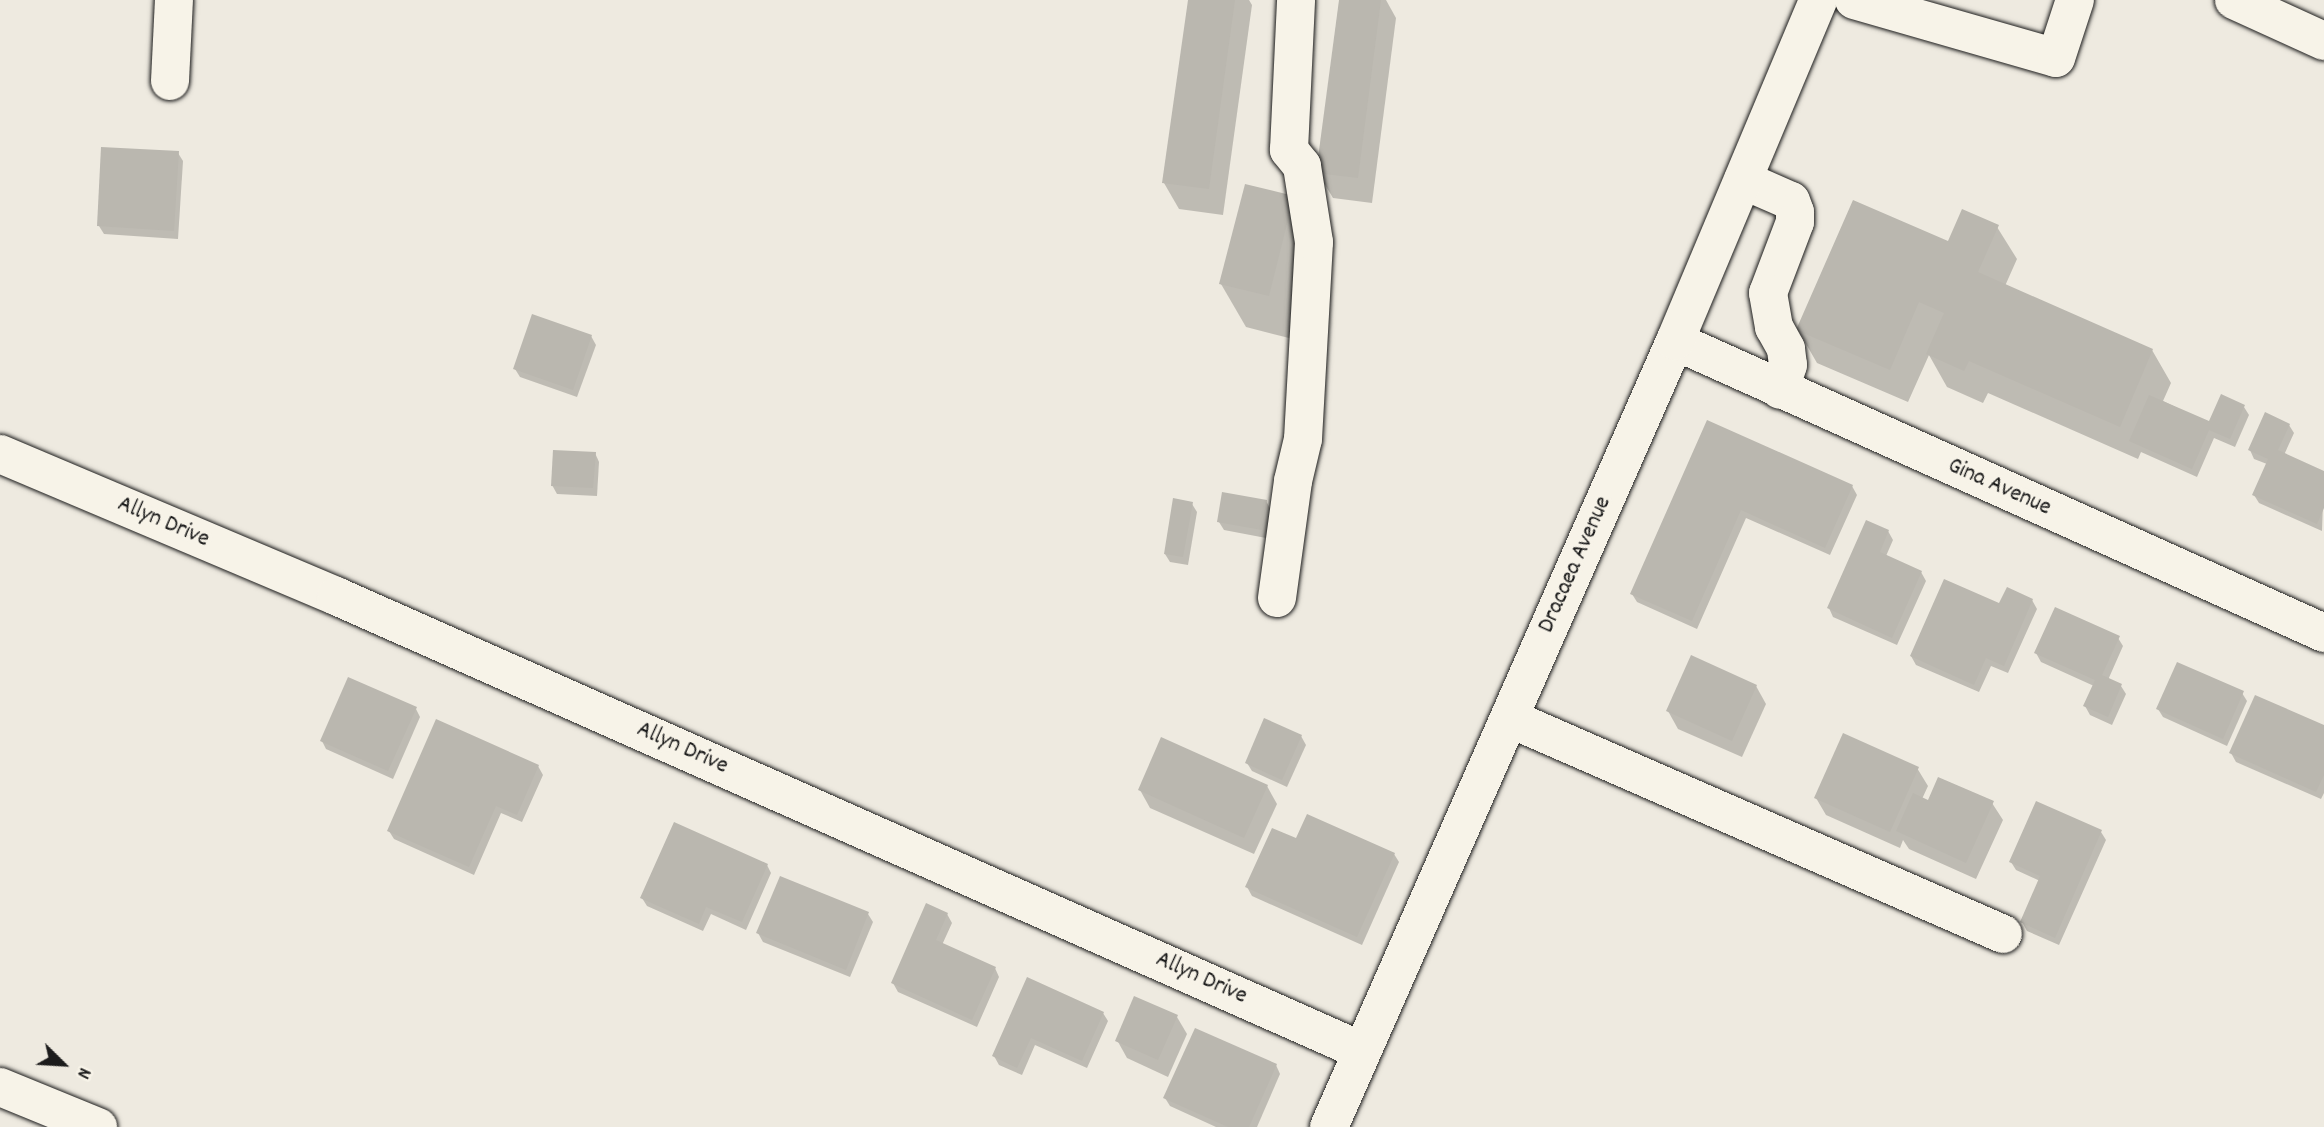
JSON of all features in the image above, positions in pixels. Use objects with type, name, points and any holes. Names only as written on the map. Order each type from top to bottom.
[{"type":"street","points":[[170,81],[174,0]]},
{"type":"street","points":[[1277,598],[1293,481],[1303,439],[1314,242],[1302,166],[1289,150],[1296,0]]},
{"type":"street","name":"Dracaea Avenue","points":[[1329,1127],[1675,341],[1818,0]]},
{"type":"street","points":[[1854,0],[2056,58],[2075,0]]},
{"type":"street","points":[[2234,0],[2324,41]]},
{"type":"street","points":[[1743,180],[1791,201],[1796,212],[1795,222],[1768,293],[1773,327],[1786,349],[1788,365],[1780,390]]},
{"type":"street","name":"Gina Avenue","points":[[1675,341],[2324,633]]},
{"type":"street","name":"Allyn Drive","points":[[0,454],[336,596],[1362,1051]]},
{"type":"street","points":[[1509,718],[2003,934]]},
{"type":"street","points":[[0,1087],[98,1127]]},
{"type":"building","points":[[1188,0],[1235,0],[1209,189],[1162,183]]},
{"type":"building","points":[[1339,0],[1381,0],[1358,178],[1316,173]]},
{"type":"building","points":[[101,147],[179,151],[174,231],[97,226]]},
{"type":"building","points":[[1245,184],[1294,196],[1269,296],[1219,284]]},
{"type":"building","points":[[1853,200],[1948,241],[1962,209],[1999,225],[1978,272],[2153,349],[2120,427],[1969,361],[1964,371],[1926,354],[1944,313],[1919,302],[1890,370],[1796,330]]},
{"type":"building","points":[[532,314],[592,335],[573,390],[513,369]]},
{"type":"building","points":[[2221,394],[2245,405],[2230,439],[2209,430],[2192,469],[2129,441],[2149,395],[2209,421]]},
{"type":"building","points":[[2265,412],[2290,424],[2278,450],[2324,471],[2324,508],[2317,524],[2252,495],[2268,459],[2248,450]]},
{"type":"building","points":[[1707,420],[1853,485],[1825,548],[1741,510],[1692,621],[1630,594]]},
{"type":"building","points":[[553,450],[596,452],[593,488],[551,486]]},
{"type":"building","points":[[1222,492],[1267,500],[1262,530],[1217,522]]},
{"type":"building","points":[[1173,498],[1193,502],[1183,557],[1164,554]]},
{"type":"building","points":[[1866,520],[1889,530],[1880,552],[1922,571],[1892,638],[1827,608]]},
{"type":"building","points":[[1944,579],[1999,603],[2007,587],[2033,599],[2004,666],[1986,658],[1974,685],[1910,656]]},
{"type":"building","points":[[2055,607],[2120,636],[2102,675],[2122,684],[2108,717],[2083,706],[2095,680],[2034,653]]},
{"type":"building","points":[[1691,655],[1757,685],[1732,741],[1666,711]]},
{"type":"building","points":[[2177,662],[2244,691],[2223,739],[2156,709]]},
{"type":"building","points":[[348,677],[417,707],[388,771],[320,741]]},
{"type":"building","points":[[2255,695],[2324,725],[2324,775],[2316,792],[2229,753]]},
{"type":"building","points":[[1264,718],[1302,735],[1282,780],[1245,763]]},
{"type":"building","points":[[436,719],[539,765],[517,815],[496,806],[469,867],[387,831]]},
{"type":"building","points":[[1843,733],[1919,767],[1890,832],[1814,798]]},
{"type":"building","points":[[1161,737],[1268,785],[1244,838],[1138,790]]},
{"type":"building","points":[[1938,777],[1994,801],[1966,863],[1896,831],[1913,793],[1928,800]]},
{"type":"building","points":[[2036,801],[2102,830],[2055,938],[2020,922],[2040,876],[2009,862]]},
{"type":"building","points":[[1307,814],[1395,853],[1357,937],[1245,887],[1272,828],[1296,838]]},
{"type":"building","points":[[674,822],[768,864],[742,922],[706,907],[699,924],[640,898]]},
{"type":"building","points":[[780,876],[869,912],[846,970],[756,933]]},
{"type":"building","points":[[926,903],[948,913],[936,940],[996,967],[972,1020],[891,983]]},
{"type":"building","points":[[1027,977],[1104,1012],[1082,1061],[1031,1038],[1017,1068],[992,1056]]},
{"type":"building","points":[[1134,996],[1178,1015],[1158,1060],[1115,1041]]},
{"type":"building","points":[[1195,1028],[1277,1064],[1249,1127],[1228,1127],[1163,1098]]}]
